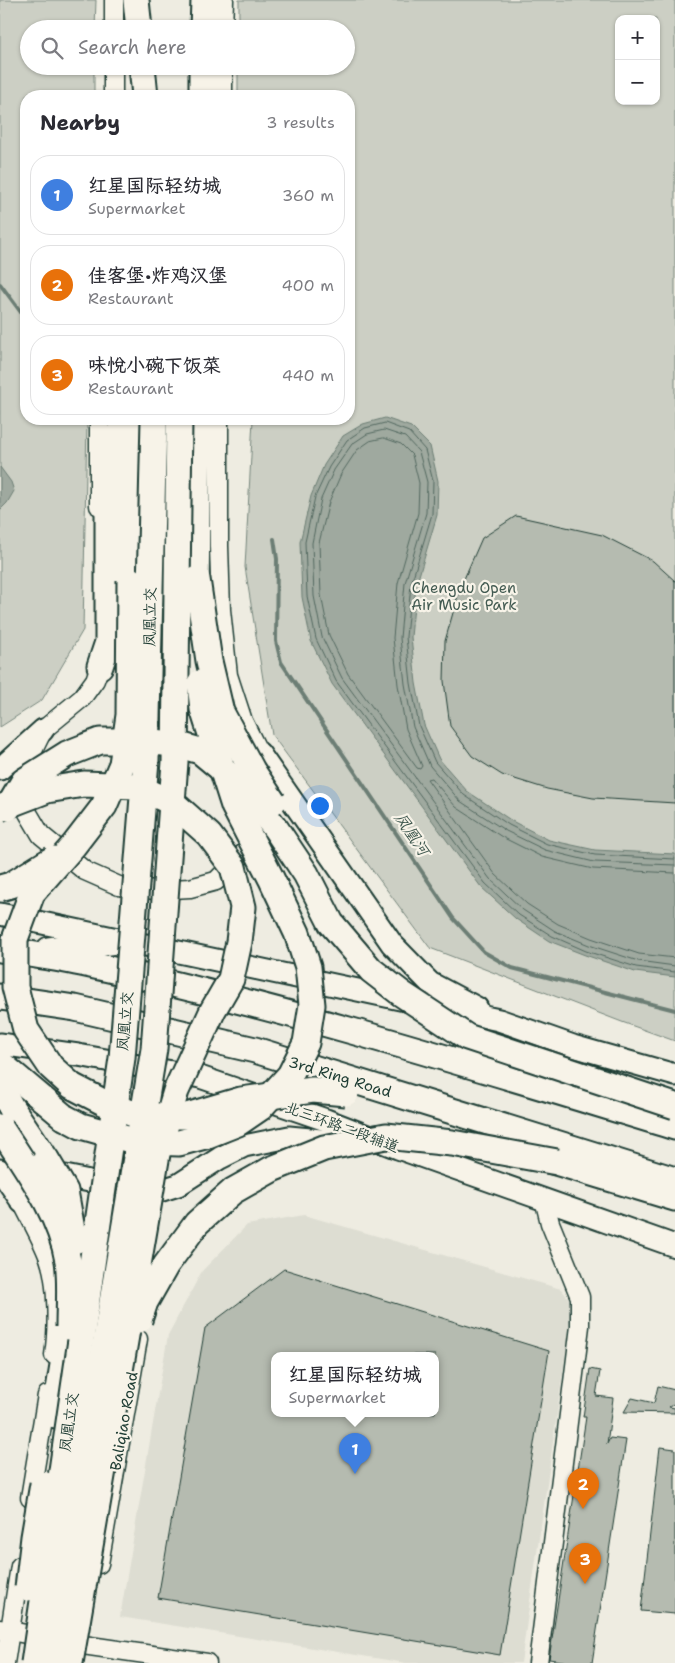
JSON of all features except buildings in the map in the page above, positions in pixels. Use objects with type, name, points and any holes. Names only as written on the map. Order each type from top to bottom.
[{"type":"highway","points":[[136,0],[138,20]]},
{"type":"highway","points":[[150,0],[150,20]]},
{"type":"highway","points":[[193,20],[194,0]]},
{"type":"highway","points":[[203,20],[204,0]]},
{"type":"highway","points":[[143,75],[144,90]]},
{"type":"highway","points":[[150,75],[150,90]]},
{"type":"highway","points":[[192,90],[193,75]]},
{"type":"highway","points":[[202,75],[202,90]]},
{"type":"highway","points":[[100,666],[108,642],[108,507],[121,425]]},
{"type":"highway","points":[[134,425],[129,715],[122,764],[104,806],[74,845],[32,893],[15,939],[15,987],[26,1030],[51,1067],[72,1086],[104,1102],[132,1113],[157,1116],[187,1116],[241,1100],[313,1090],[346,1093],[557,1162],[675,1198]]},
{"type":"highway","name":"凤凰立交","points":[[51,1624],[122,1058],[146,760],[154,425]]},
{"type":"highway","name":"凤凰立交","points":[[51,1624],[154,1049],[175,762],[179,425]]},
{"type":"highway","points":[[0,1063],[64,1117],[81,1126],[127,1139],[179,1143],[205,1136],[230,1126],[260,1108],[290,1075],[306,1043],[312,1005],[308,967],[297,933],[234,806],[203,709],[196,616],[198,425]]},
{"type":"highway","points":[[197,579],[209,662],[220,712],[252,770],[361,937],[394,972],[467,1037]]},
{"type":"highway","points":[[3,811],[24,781],[67,754],[100,741],[176,744],[200,751],[247,792],[276,829],[306,874],[331,923],[371,970],[402,994],[467,1037],[675,1106]]},
{"type":"highway","points":[[3,811],[47,790],[84,784],[136,786],[173,802],[209,835],[233,867],[242,907],[239,942],[230,979],[206,1025],[176,1091],[157,1154],[76,1654]]},
{"type":"highway","points":[[0,888],[11,885],[74,845]]},
{"type":"highway","points":[[25,953],[123,940]]},
{"type":"highway","points":[[0,949],[84,963],[263,1006],[675,1127]]},
{"type":"highway","name":"3rd Ring Road","points":[[0,997],[75,1008],[255,1050],[675,1180]]},
{"type":"highway","points":[[0,1087],[65,1191],[78,1258],[69,1327],[34,1537],[20,1663]]},
{"type":"highway","points":[[0,1127],[39,1188],[58,1227],[68,1262],[69,1327]]},
{"type":"highway","points":[[119,1382],[145,1302],[166,1265],[197,1222],[233,1191],[272,1169],[324,1148],[386,1136],[452,1143],[557,1162]]},
{"type":"highway","points":[[34,1663],[51,1624]]},
{"type":"highway","points":[[51,1624],[56,1663]]},
{"type":"main road","points":[[0,769],[43,730]]},
{"type":"main road","points":[[259,753],[392,944],[430,983],[499,1020]]},
{"type":"main road","points":[[0,914],[499,1020],[573,1046],[675,1075]]},
{"type":"main road","name":"北三环路二段辅道","points":[[0,1044],[78,1055],[200,1077],[326,1120],[398,1148],[673,1245]]},
{"type":"main road","points":[[22,1202],[49,1182],[65,1176],[143,1192],[156,1192],[178,1185],[220,1158],[244,1146],[289,1137],[398,1148]]},
{"type":"main road","points":[[0,1170],[22,1202],[49,1220],[84,1248],[98,1262],[103,1277],[103,1291]]},
{"type":"main road","points":[[103,1291],[118,1187]]},
{"type":"street","points":[[114,0],[114,20]]},
{"type":"street","points":[[224,0],[224,20]]},
{"type":"street","points":[[113,75],[113,90]]},
{"type":"street","points":[[223,75],[223,90]]},
{"type":"street","points":[[99,425],[100,666],[96,680],[82,698],[43,730],[22,773],[28,814],[41,835],[85,871],[119,886],[155,890],[190,888],[216,881],[258,839],[262,823],[259,753],[243,721],[228,675],[221,610],[219,425]]},
{"type":"street","name":"Baliqiao Road","points":[[81,1663],[76,1654],[105,1533],[158,1208],[164,1198],[178,1185]]},
{"type":"street","points":[[538,1663],[580,1326],[580,1297],[550,1223],[544,1199]]},
{"type":"street","points":[[5,1663],[5,1630],[56,1344],[56,1298],[49,1259],[22,1202]]},
{"type":"street","points":[[50,1663],[51,1624],[103,1291]]},
{"type":"street","points":[[5,1630],[51,1624]]},
{"type":"street","points":[[51,1624],[76,1654],[207,1663]]},
{"type":"shaded area","points":[[304,1215],[561,1289],[573,1304],[521,1663],[406,1663],[120,1617],[168,1335],[202,1271],[247,1225]]},
{"type":"green space","points":[[0,0],[96,0],[95,20],[20,20],[20,75],[94,75],[94,90],[20,90],[20,425],[87,425],[83,630],[42,700],[0,727]]},
{"type":"green space","name":"Chengdu Open Air Music Park","points":[[239,0],[675,0],[675,1041],[430,948],[272,735],[245,567],[253,425],[355,425],[355,90],[238,90],[238,75],[355,75],[355,20],[239,20]]},
{"type":"water","points":[[385,418],[411,427],[430,446],[438,481],[437,515],[416,586],[411,637],[416,683],[424,725],[439,759],[467,791],[512,821],[549,840],[595,850],[675,854],[675,977],[635,972],[585,955],[549,941],[516,919],[481,887],[332,684],[311,641],[302,597],[300,542],[311,496],[324,465],[343,436],[363,424]]},
{"type":"water","points":[[0,467],[11,482],[14,491],[0,510]]},
{"type":"waterway","name":"凤凰河","points":[[0,284],[20,311]]},
{"type":"waterway","name":"凤凰河","points":[[274,539],[277,559],[276,641],[281,662],[453,918],[484,952],[512,968],[675,1010]]},
{"type":"place","name":"红星国际轻纺城","points":[[355,1474]]},
{"type":"place","name":"佳客堡·炸鸡汉堡","points":[[583,1509]]},
{"type":"place","name":"味悦小碗下饭菜","points":[[585,1584]]}]
